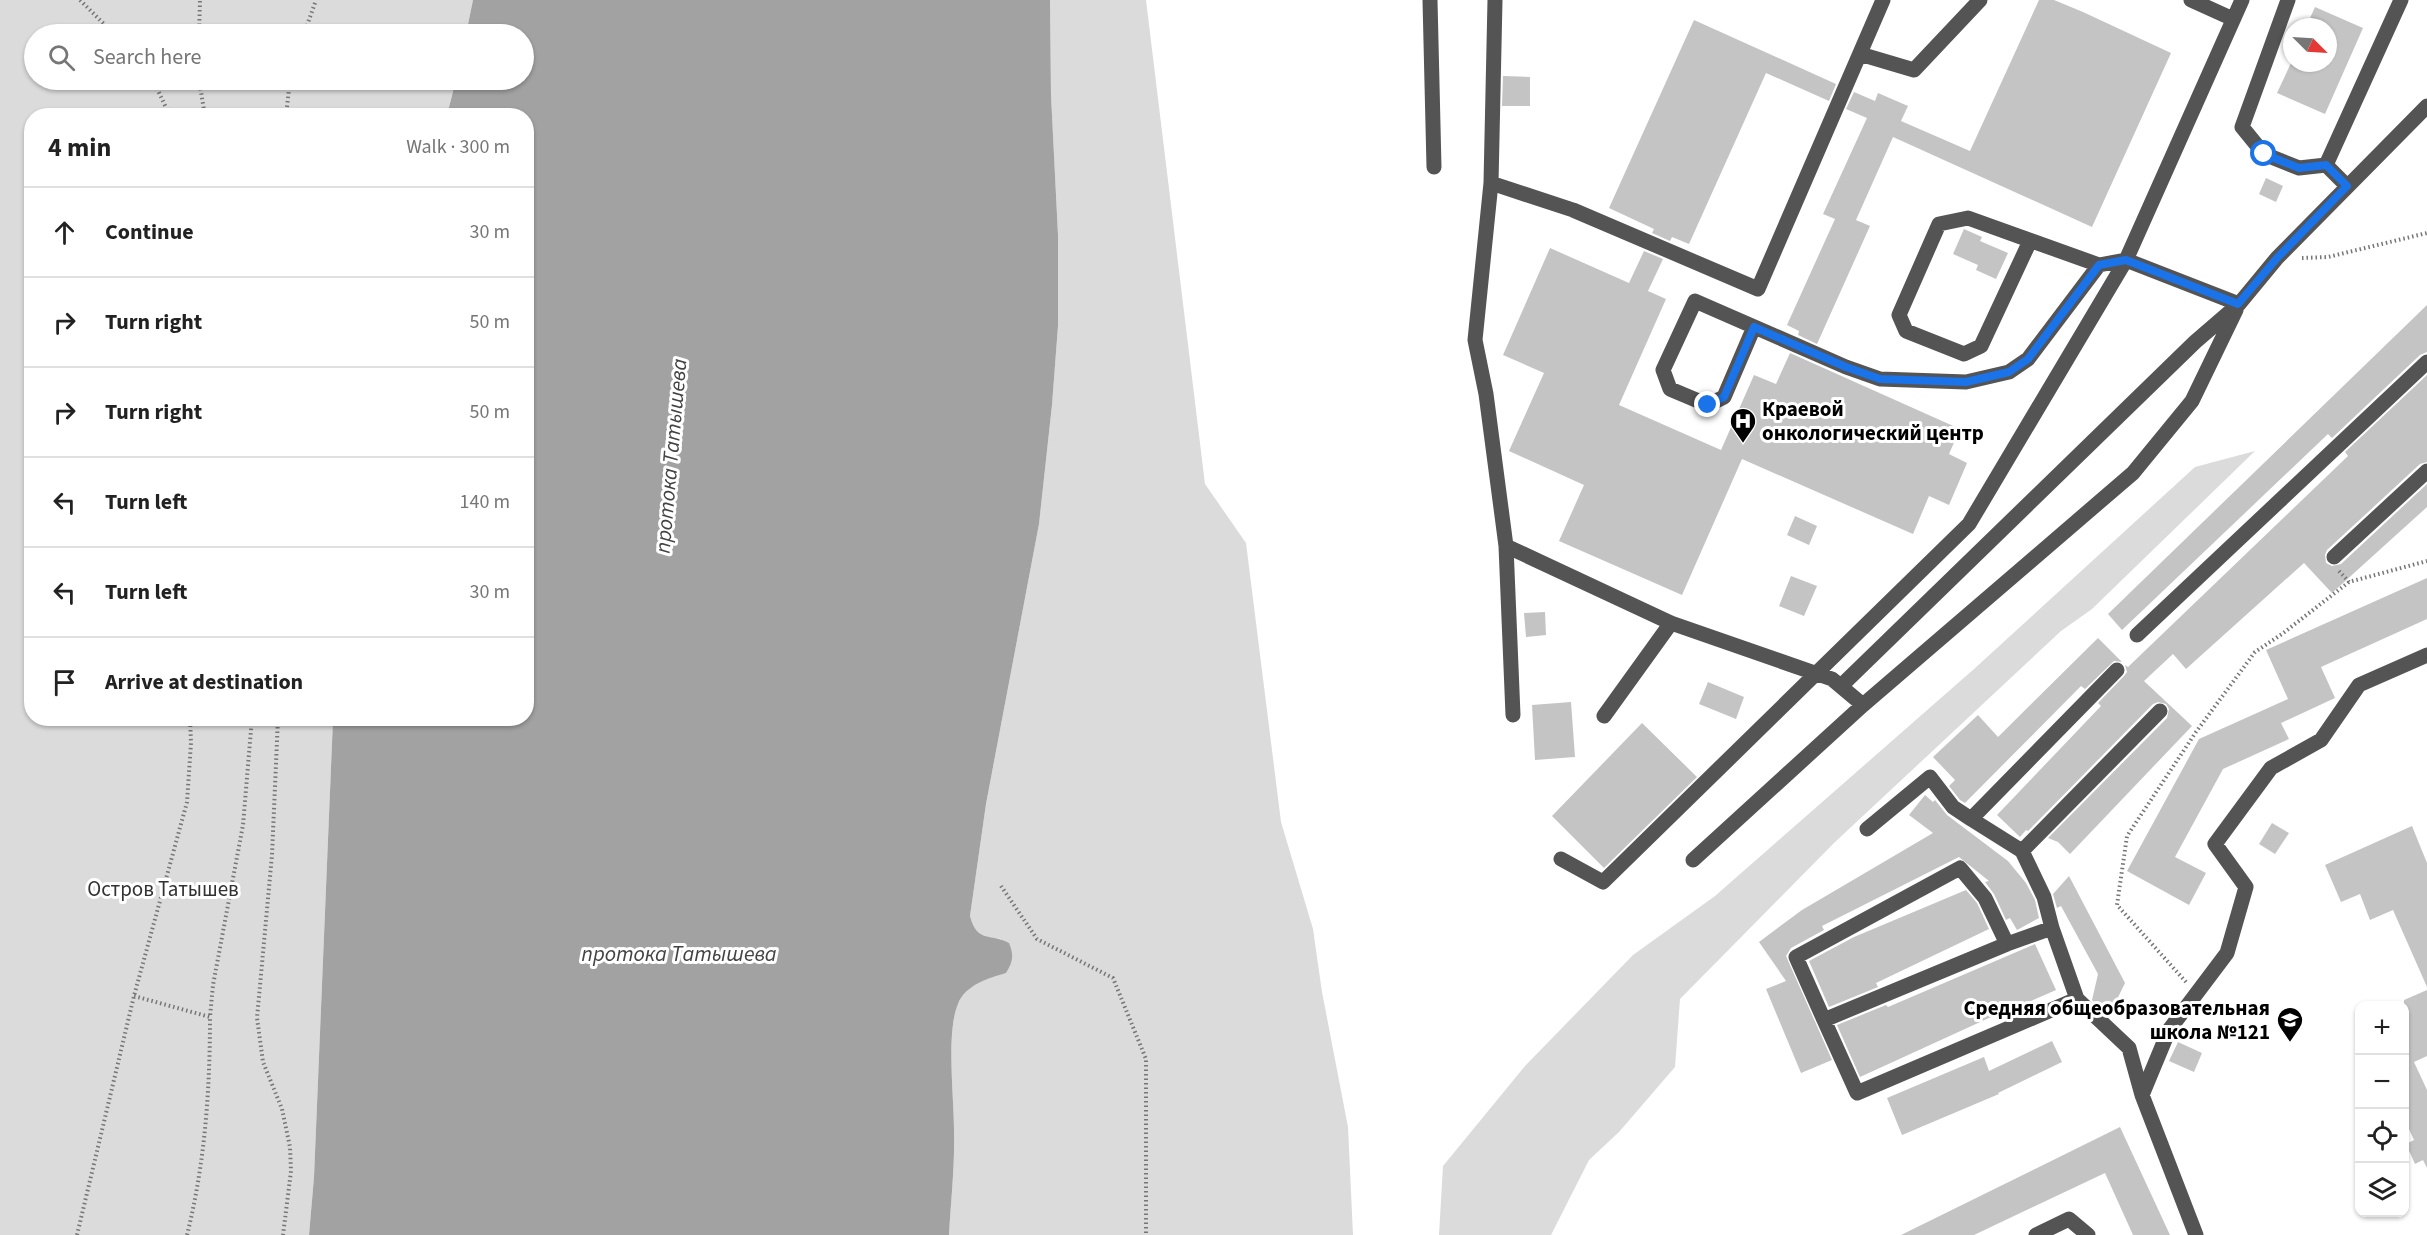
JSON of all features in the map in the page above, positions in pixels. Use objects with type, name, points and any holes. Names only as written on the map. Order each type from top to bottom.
[{"type":"street","points":[[1430,0],[1434,167]]},
{"type":"street","points":[[1495,0],[1491,183],[1475,340],[1486,394],[1506,546],[1513,715]]},
{"type":"street","points":[[1491,183],[1573,210],[1758,289],[1883,0]]},
{"type":"street","points":[[1860,54],[1914,70],[1980,0]]},
{"type":"street","points":[[2191,0],[2233,19]]},
{"type":"street","points":[[1561,859],[1603,882],[1969,524],[2126,260],[2242,0]]},
{"type":"street","points":[[2288,0],[2242,128],[2264,154],[2299,168],[2326,165]]},
{"type":"street","points":[[2326,165],[2397,1]]},
{"type":"street","points":[[1840,686],[2194,342],[2238,304],[2277,258],[2427,106]]},
{"type":"street","points":[[2326,165],[2347,186]]},
{"type":"street","points":[[2030,241],[1981,346],[1964,354],[1906,331],[1899,315],[1939,224],[1968,218],[2099,265],[2126,260],[2238,304]]},
{"type":"street","points":[[1754,327],[1724,397],[1708,405],[1670,388],[1663,370],[1695,301],[1846,367],[1880,379],[1974,381],[2009,372],[2028,359],[2099,265]]},
{"type":"street","points":[[1693,860],[1863,705],[2133,473],[2192,401],[2238,304]]},
{"type":"street","points":[[2137,635],[2427,362]]},
{"type":"street","points":[[2334,557],[2427,471]]},
{"type":"street","points":[[1506,546],[1671,623],[1832,679],[1863,705]]},
{"type":"street","points":[[1604,716],[1671,623]]},
{"type":"street","points":[[2142,1095],[2169,1030],[2227,953],[2246,887],[2215,844],[2271,768],[2321,740],[2359,685],[2427,655]]},
{"type":"street","points":[[1971,819],[2117,670]]},
{"type":"street","points":[[2022,851],[2160,711]]},
{"type":"street","points":[[1867,829],[1930,777],[1953,807],[2022,851],[2044,897],[2052,928],[2077,999],[2129,1048],[2142,1095],[2194,1234]]},
{"type":"street","points":[[2007,944],[1985,898],[1960,868],[1796,957],[1857,1093],[2077,999]]},
{"type":"street","points":[[1824,1020],[2007,944],[2052,928]]},
{"type":"street","points":[[2036,1235],[2069,1219],[2088,1235]]},
{"type":"path","points":[[80,0],[104,24]]},
{"type":"path","points":[[199,24],[200,0]]},
{"type":"path","points":[[308,24],[316,0]]},
{"type":"path","points":[[158,90],[166,108]]},
{"type":"path","points":[[201,90],[204,108]]},
{"type":"path","points":[[287,108],[289,90]]},
{"type":"path","points":[[2277,258],[2328,257],[2427,233]]},
{"type":"path","points":[[2334,557],[2335,567],[2349,582]]},
{"type":"path","points":[[2186,982],[2117,905],[2127,836],[2196,732],[2255,652],[2349,582],[2427,561]]},
{"type":"path","points":[[77,1235],[134,996],[187,802],[190,726]]},
{"type":"path","points":[[187,1235],[195,1205],[208,1113],[213,985],[243,825],[251,726]]},
{"type":"path","points":[[278,726],[272,855],[257,1018],[263,1062],[282,1109],[290,1147],[291,1171],[284,1235]]},
{"type":"path","points":[[1001,886],[1037,939],[1113,978],[1146,1059],[1146,1235]]},
{"type":"path","points":[[134,996],[210,1017]]},
{"type":"green space","name":"Остров Татышев","points":[[0,0],[473,0],[468,24],[24,24],[24,90],[453,90],[449,108],[24,108],[24,726],[333,726],[314,1177],[309,1235],[0,1235]]},
{"type":"green space","points":[[1050,0],[1146,0],[1205,484],[1246,543],[1281,822],[1313,929],[1322,992],[1348,1127],[1353,1235],[949,1235],[954,1155],[951,1047],[954,1016],[961,997],[966,992],[978,983],[1006,972],[1001,939],[980,934],[974,927],[970,916],[986,804],[1039,524],[1052,405],[1058,326],[1058,235],[1051,95]]},
{"type":"green space","points":[[2255,451],[2092,609],[2061,631],[1834,843],[1680,999],[1675,1067],[1619,1132],[1589,1160],[1551,1235],[1439,1235],[1443,1166],[1525,1066],[1633,955],[1715,896],[1974,669],[2195,467]]},
{"type":"water","name":"протока Татышева","points":[[473,0],[1050,0],[1051,95],[1058,235],[1058,326],[1052,405],[1039,524],[986,804],[970,916],[980,934],[1009,943],[1012,958],[1006,973],[978,983],[961,997],[954,1016],[951,1065],[954,1155],[949,1235],[309,1235],[314,1177],[333,726],[534,726],[534,108],[449,108],[453,90],[534,90],[534,24],[468,24]]},
{"type":"building","points":[[2039,0],[2054,0],[2171,53],[2092,227],[1893,137],[1856,220],[1870,226],[1817,344],[1798,335],[1799,331],[1787,325],[1835,219],[1823,214],[1867,118],[1846,109],[1854,92],[1875,101],[1878,93],[1908,106],[1901,121],[1970,151]]},
{"type":"building","points":[[2315,7],[2363,28],[2325,114],[2277,93],[2287,72],[2337,72],[2337,18],[2310,18]]},
{"type":"building","points":[[1694,20],[1836,84],[1829,101],[1766,73],[1689,244],[1672,237],[1670,241],[1652,233],[1654,229],[1609,208]]},
{"type":"building","points":[[1503,76],[1530,77],[1530,106],[1502,106]]},
{"type":"building","points":[[2266,178],[2283,186],[2276,202],[2259,194]]},
{"type":"building","points":[[1964,229],[1982,237],[1980,241],[2008,253],[1996,279],[1976,270],[1978,265],[1953,254]]},
{"type":"building","points":[[1550,248],[1629,283],[1644,251],[1663,259],[1648,291],[1666,299],[1619,405],[1721,450],[1754,375],[1776,384],[1790,353],[1960,429],[1949,454],[1967,463],[1949,505],[1929,496],[1913,534],[1742,459],[1682,595],[1559,541],[1584,485],[1509,451],[1544,373],[1503,355]]},
{"type":"building","points":[[2427,305],[2427,352],[2420,355],[2332,438],[2328,434],[2122,630],[2108,614]]},
{"type":"building","points":[[2427,375],[2427,462],[2420,464],[2327,550],[2326,563],[2332,566],[2341,564],[2427,484],[2427,507],[2332,593],[2304,563],[2186,669],[2173,654],[2144,681],[2192,726],[2070,854],[2058,842],[2048,838],[2167,718],[2169,709],[2166,704],[2158,702],[2153,704],[2020,837],[1997,815],[2101,706],[2098,703],[2127,672],[2125,665],[2128,667],[2348,456],[2345,452]]},
{"type":"building","points":[[1795,516],[1817,526],[1809,545],[1787,535]]},
{"type":"building","points":[[1791,576],[1817,586],[1804,616],[1779,606]]},
{"type":"building","points":[[2427,578],[2427,619],[2321,667],[2335,698],[2281,723],[2289,739],[2223,769],[2175,857],[2206,873],[2189,905],[2127,871],[2199,739],[2288,699],[2266,650]]},
{"type":"building","points":[[1545,612],[1546,635],[1526,637],[1524,613]]},
{"type":"building","points":[[2098,638],[2122,662],[2114,661],[2085,689],[2081,686],[1965,803],[1960,800],[1949,786],[1955,780],[1933,757],[1978,715],[1998,737]]},
{"type":"building","points":[[1708,682],[1744,697],[1736,719],[1699,704]]},
{"type":"building","points":[[1571,702],[1575,757],[1535,760],[1532,705]]},
{"type":"building","points":[[1642,723],[1697,777],[1604,868],[1552,816]]},
{"type":"building","points":[[1925,795],[1933,802],[1935,800],[1947,815],[2008,861],[2026,883],[2035,900],[2039,918],[2017,930],[2010,918],[2006,920],[1994,894],[1985,882],[1989,881],[1959,857],[1822,926],[1824,930],[1791,948],[1786,956],[1832,1060],[1801,1073],[1766,989],[1786,981],[1759,942],[1802,910],[1933,833],[1909,815]]},
{"type":"building","points":[[2272,823],[2289,833],[2275,854],[2259,844]]},
{"type":"building","points":[[2412,826],[2427,863],[2427,987],[2393,910],[2370,920],[2360,894],[2341,902],[2325,865]]},
{"type":"building","points":[[2069,876],[2125,983],[2109,1016],[2092,1000],[2098,974],[2061,906],[2057,908],[2053,894]]},
{"type":"building","points":[[1966,890],[1977,903],[1989,929],[1876,983],[1878,987],[1829,1007],[1809,961],[1854,937]]},
{"type":"building","points":[[2035,944],[2056,990],[2013,1009],[2013,1007],[1860,1077],[1837,1025],[1886,1005],[1888,1007]]},
{"type":"building","points":[[2427,990],[2427,1056],[2414,1062],[2427,1090],[2427,1168],[2423,1160],[2415,1164],[2409,1151],[2409,1142],[2414,1140],[2409,1129],[2409,1001],[2404,1000]]},
{"type":"building","points":[[2052,1041],[2062,1062],[1999,1094],[1902,1135],[1887,1098],[1984,1057],[1989,1071]]},
{"type":"building","points":[[2178,1042],[2202,1053],[2194,1072],[2169,1061]]},
{"type":"building","points":[[2120,1127],[2170,1235],[2133,1235],[2105,1173],[1974,1235],[1901,1235]]},
{"type":"place","name":"Краевой онкологический центр","points":[[1743,444]]},
{"type":"place","name":"Средняя общеобразовательная школа №121","points":[[2290,1043]]},
{"type":"route","points":[[1708,405],[1724,397],[1754,327],[1846,367],[1880,379],[1966,382],[2009,372],[2028,359],[2099,265],[2126,260],[2238,304],[2277,258],[2347,186],[2326,165],[2299,168],[2264,154]]}]
